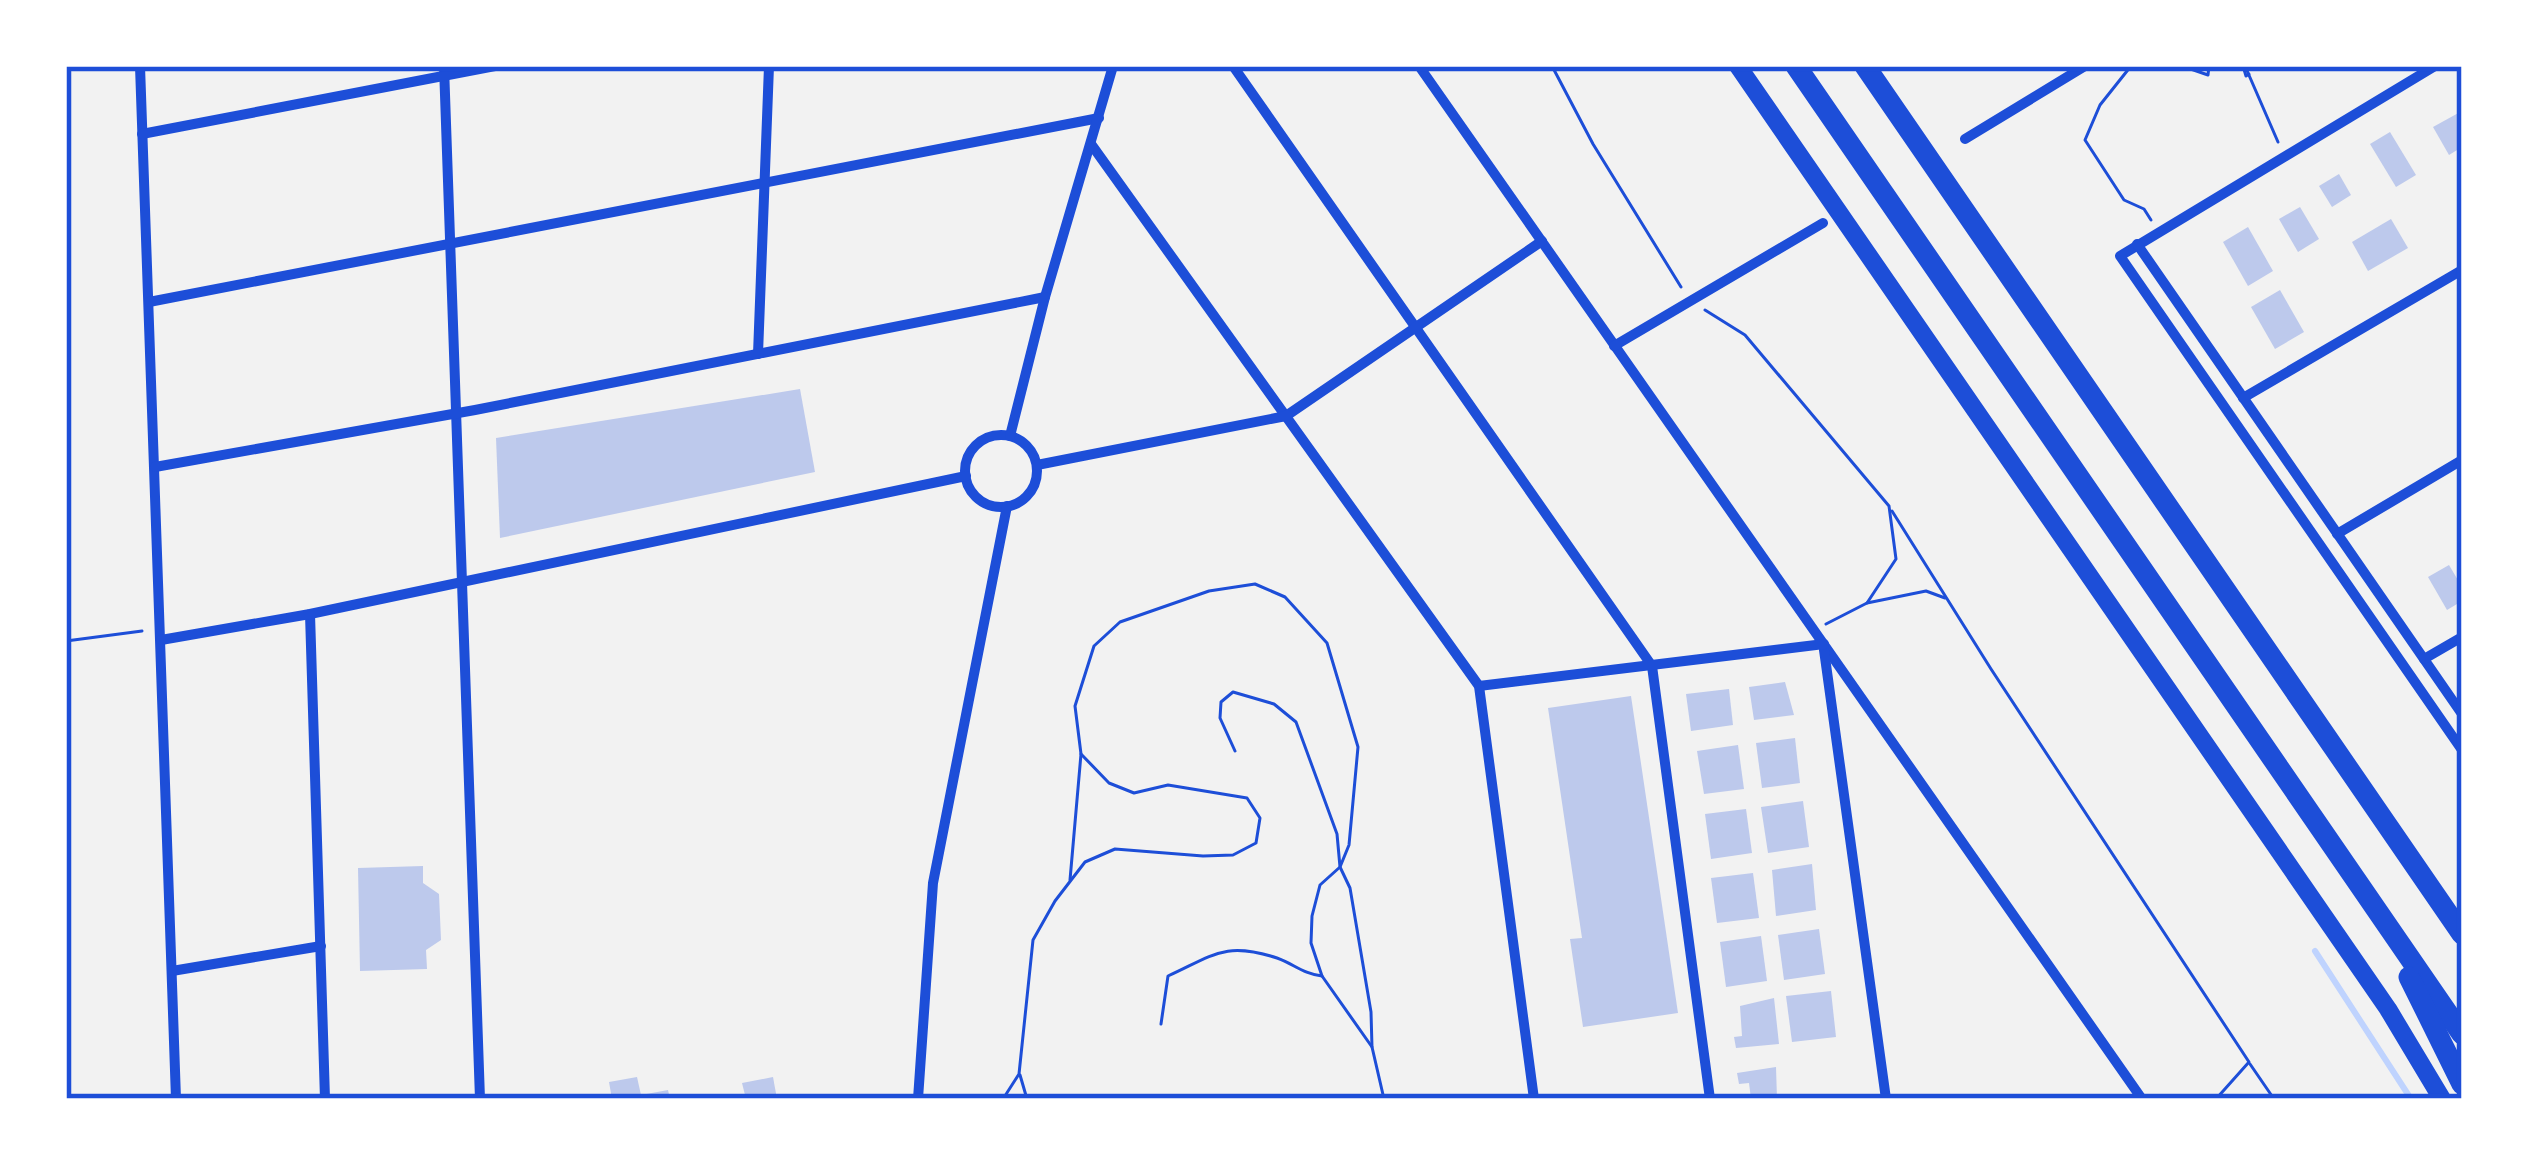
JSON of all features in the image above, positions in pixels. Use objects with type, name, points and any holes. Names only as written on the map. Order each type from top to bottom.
[{"type":"highway","points":[[1738,66],[2388,1009],[2442,1099]]},
{"type":"highway","points":[[1796,66],[2462,1034]]},
{"type":"highway","points":[[1865,66],[2462,934]]},
{"type":"highway","points":[[2374,906],[2462,1084]]},
{"type":"street","points":[[140,66],[176,1099]]},
{"type":"street","points":[[142,134],[444,71],[495,66]]},
{"type":"street","points":[[758,354],[769,66]]},
{"type":"street","points":[[1010,436],[1113,66]]},
{"type":"street","points":[[1233,66],[1652,666],[1710,1099]]},
{"type":"street","points":[[1419,66],[2143,1099]]},
{"type":"street","points":[[1965,139],[2085,66]]},
{"type":"street","points":[[2435,66],[2120,256],[2462,751]]},
{"type":"street","points":[[444,71],[479,1099]]},
{"type":"street","points":[[149,302],[1099,118]]},
{"type":"street","points":[[1091,144],[1479,686],[1534,1099]]},
{"type":"street","points":[[1614,346],[1823,223]]},
{"type":"street","points":[[1037,465],[1286,416],[1542,241]]},
{"type":"street","points":[[2137,244],[2462,714]]},
{"type":"street","points":[[2243,398],[2462,270]]},
{"type":"street","points":[[154,467],[1045,297]]},
{"type":"street","points":[[998,435],[1025,443],[1037,465],[1029,494],[1007,506],[977,498],[966,476],[968,456],[975,446],[998,435]]},
{"type":"street","points":[[2337,534],[2462,460]]},
{"type":"street","points":[[161,634],[310,614],[966,476]]},
{"type":"street","points":[[918,1099],[933,883],[1007,506]]},
{"type":"street","points":[[310,614],[325,1099]]},
{"type":"street","points":[[2424,659],[2462,637]]},
{"type":"street","points":[[1479,686],[1823,644]]},
{"type":"street","points":[[1823,644],[1886,1099]]},
{"type":"street","points":[[172,971],[321,946]]},
{"type":"path","points":[[1552,66],[1593,144],[1689,300],[1745,335],[1889,506],[2274,1099]]},
{"type":"path","points":[[2131,66],[2100,105],[2085,140],[2124,200],[2144,209],[2159,231]]},
{"type":"path","points":[[2182,66],[2207,74],[2210,66]]},
{"type":"path","points":[[2244,66],[2284,155]]},
{"type":"path","points":[[1867,603],[1895,559],[1889,506]]},
{"type":"path","points":[[1070,882],[1081,754],[1075,706],[1094,646],[1120,622],[1155,607],[1256,584],[1285,597],[1327,643],[1358,747],[1349,845],[1340,867],[1320,885],[1311,943],[1322,976],[1372,1047]]},
{"type":"path","points":[[1814,630],[1867,603],[1926,591],[1947,598]]},
{"type":"path","points":[[66,640],[161,634]]},
{"type":"path","points":[[1235,752],[1220,718],[1221,702],[1233,692],[1274,704],[1296,722],[1337,834],[1340,867],[1350,888],[1384,1099]]},
{"type":"path","points":[[1027,1099],[1019,1073],[1033,940],[1085,862],[1115,849],[1233,854],[1256,843],[1260,818],[1247,798],[1168,785],[1134,793],[1109,783],[1081,754]]},
{"type":"path","points":[[1161,1024],[1168,976],[1231,947],[1281,959],[1307,974],[1322,976]]},
{"type":"path","points":[[2216,1099],[2249,1062]]},
{"type":"path","points":[[1004,1099],[1019,1073]]},
{"type":"building","points":[[2462,111],[2462,147],[2449,155],[2433,127]]},
{"type":"building","points":[[2390,132],[2416,175],[2396,187],[2370,144]]},
{"type":"building","points":[[2339,174],[2351,195],[2332,207],[2319,186]]},
{"type":"building","points":[[2300,207],[2319,239],[2298,252],[2279,219]]},
{"type":"building","points":[[2391,219],[2408,248],[2368,271],[2352,242]]},
{"type":"building","points":[[2248,227],[2273,271],[2248,286],[2223,242]]},
{"type":"building","points":[[2280,290],[2304,332],[2275,349],[2251,307]]},
{"type":"building","points":[[800,389],[815,472],[500,538],[496,438]]},
{"type":"building","points":[[2449,565],[2462,587],[2462,601],[2447,610],[2428,577]]},
{"type":"building","points":[[1785,682],[1794,715],[1754,720],[1749,687]]},
{"type":"building","points":[[1729,689],[1733,725],[1691,731],[1686,694]]},
{"type":"building","points":[[1631,696],[1678,1013],[1583,1027],[1570,939],[1582,938],[1548,708]]},
{"type":"building","points":[[1795,738],[1800,783],[1762,788],[1756,743]]},
{"type":"building","points":[[1738,745],[1744,789],[1704,794],[1697,751]]},
{"type":"building","points":[[1803,801],[1809,847],[1768,853],[1761,807]]},
{"type":"building","points":[[1746,809],[1752,853],[1711,859],[1705,814]]},
{"type":"building","points":[[1812,864],[1816,910],[1776,916],[1772,870]]},
{"type":"building","points":[[423,866],[423,883],[439,894],[441,940],[426,950],[427,969],[360,971],[358,868]]},
{"type":"building","points":[[1753,873],[1759,918],[1717,923],[1711,878]]},
{"type":"building","points":[[1819,929],[1825,974],[1784,980],[1778,935]]},
{"type":"building","points":[[1761,936],[1767,981],[1726,987],[1720,942]]},
{"type":"building","points":[[1831,991],[1836,1037],[1792,1042],[1786,996]]},
{"type":"building","points":[[1774,998],[1779,1044],[1736,1048],[1734,1037],[1742,1036],[1740,1006]]},
{"type":"building","points":[[1776,1067],[1777,1099],[1751,1099],[1749,1083],[1739,1084],[1737,1073]]},
{"type":"building","points":[[637,1077],[641,1095],[668,1090],[670,1099],[612,1099],[609,1082]]},
{"type":"building","points":[[773,1077],[777,1099],[746,1099],[742,1083]]},
{"type":"waterway","points":[[2315,951],[2411,1099]]}]
